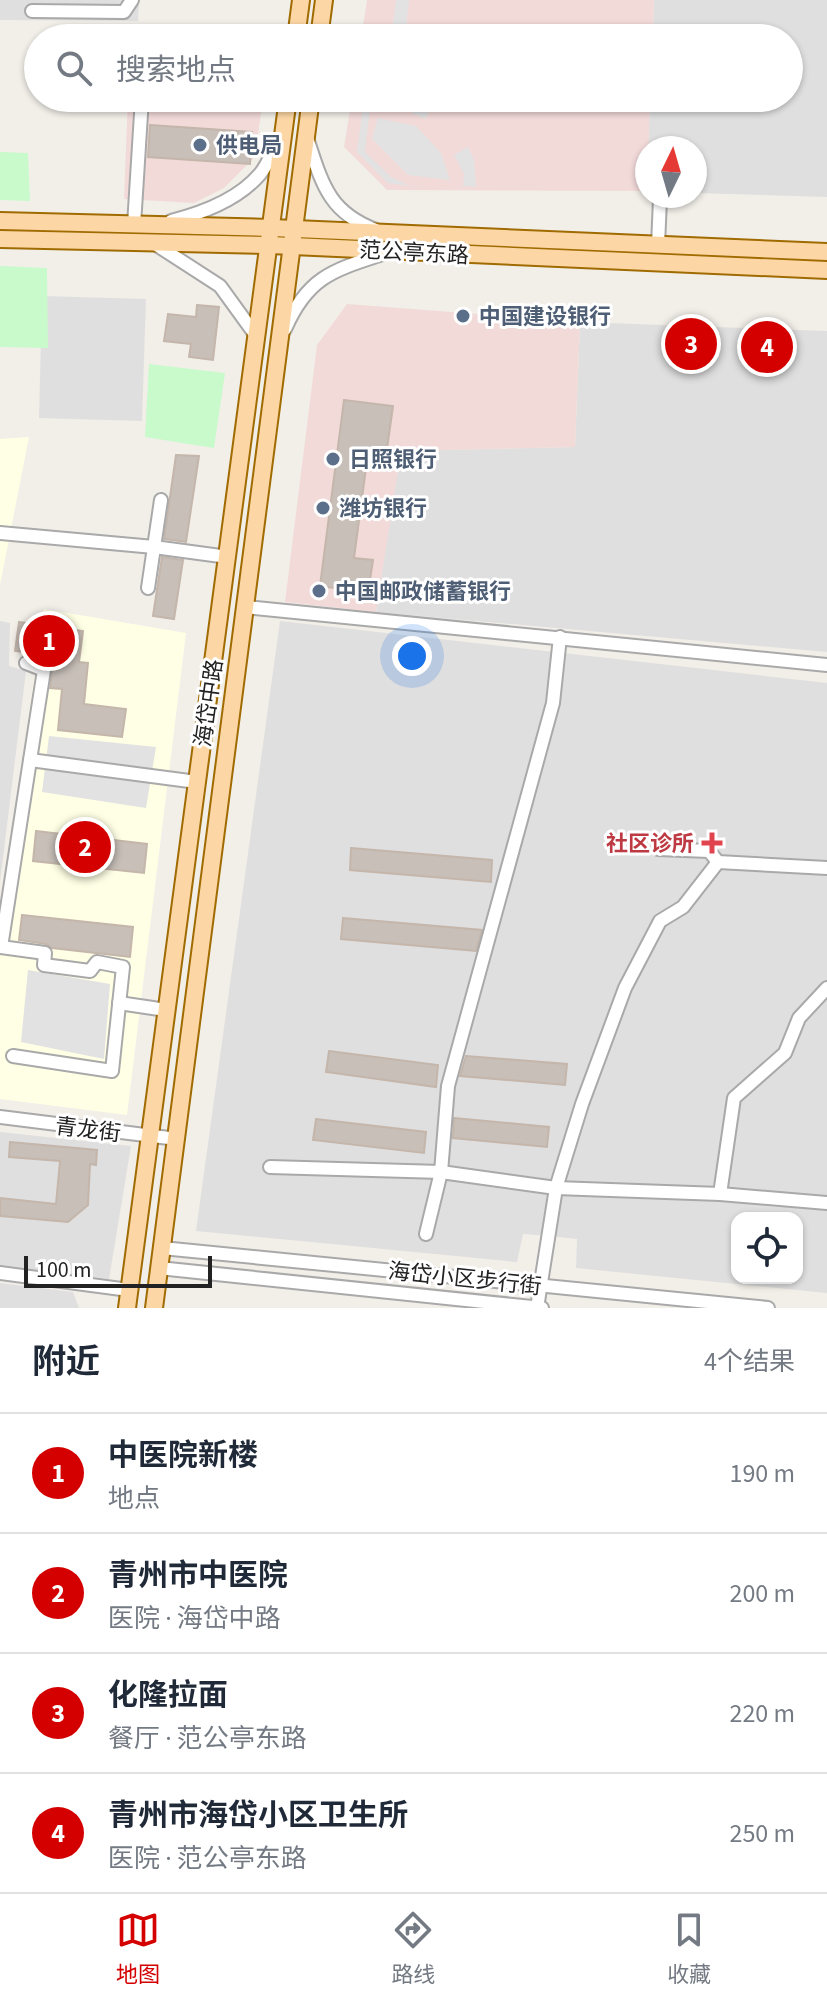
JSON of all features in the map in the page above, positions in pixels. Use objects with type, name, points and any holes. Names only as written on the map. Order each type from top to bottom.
[{"type":"main road","points":[[298,24],[301,0]]},
{"type":"main road","points":[[321,24],[324,0]]},
{"type":"main road","name":"海岱中路","points":[[127,1308],[286,112]]},
{"type":"main road","name":"海岱中路","points":[[154,1308],[309,112]]},
{"type":"main road","name":"范公亭东路","points":[[0,221],[134,225],[153,234]]},
{"type":"main road","name":"范公亭东路","points":[[0,239],[153,234],[271,237],[390,251],[827,270]]},
{"type":"main road","name":"范公亭东路","points":[[293,238],[387,234],[827,252]]},
{"type":"street","points":[[32,11],[124,12],[132,0]]},
{"type":"street","points":[[134,225],[141,112]]},
{"type":"street","points":[[257,337],[220,286],[153,234],[235,195],[261,173],[284,130]]},
{"type":"street","points":[[306,134],[329,198],[363,225],[387,234]]},
{"type":"street","points":[[658,245],[660,208]]},
{"type":"street","points":[[280,339],[293,310],[308,288],[334,271],[390,251]]},
{"type":"street","points":[[148,588],[161,500]]},
{"type":"street","points":[[0,533],[228,557]]},
{"type":"street","points":[[245,607],[827,665]]},
{"type":"street","points":[[426,1234],[441,1172],[448,1086],[553,703],[560,637]]},
{"type":"street","points":[[13,1056],[112,1071],[123,967],[97,962],[90,971],[44,965],[45,953],[1,947],[44,670],[26,663]]},
{"type":"street","points":[[30,760],[197,782]]},
{"type":"street","points":[[658,849],[709,851],[718,862],[827,868]]},
{"type":"street","points":[[537,1308],[556,1188],[582,1104],[625,988],[660,921],[683,907],[718,862]]},
{"type":"street","points":[[720,1194],[734,1098],[785,1053],[799,1018],[827,988]]},
{"type":"street","points":[[119,1003],[166,1010]]},
{"type":"street","name":"青龙街","points":[[0,1117],[177,1139]]},
{"type":"street","points":[[270,1167],[441,1172],[556,1188],[720,1194],[827,1203]]},
{"type":"street","name":"海岱小区步行街","points":[[162,1248],[768,1308]]},
{"type":"street","name":"海岱小区步行街","points":[[159,1268],[544,1308]]},
{"type":"street","points":[[0,1273],[129,1290]]},
{"type":"shaded area","points":[[0,0],[139,0],[138,21],[0,20]]},
{"type":"shaded area","points":[[367,0],[654,0],[653,24],[363,24]]},
{"type":"shaded area","points":[[396,0],[409,0],[406,24],[393,24]]},
{"type":"shaded area","points":[[654,0],[827,0],[827,197],[707,193],[707,136],[648,136],[649,112],[803,112],[803,24],[653,24]]},
{"type":"shaded area","points":[[127,112],[261,112],[255,157],[224,188],[194,203],[124,199]]},
{"type":"shaded area","points":[[350,112],[650,112],[649,136],[635,136],[635,191],[387,190],[344,147]]},
{"type":"shaded area","points":[[362,112],[369,112],[365,152],[391,177],[410,186],[388,183],[357,152]]},
{"type":"shaded area","points":[[410,112],[429,112],[425,119]]},
{"type":"shaded area","points":[[378,118],[416,126],[441,153],[450,180],[408,175],[372,139]]},
{"type":"shaded area","points":[[468,147],[474,160],[476,187],[463,186],[464,174],[454,155]]},
{"type":"shaded area","points":[[42,296],[146,299],[142,421],[39,418]]},
{"type":"shaded area","points":[[347,304],[580,322],[575,447],[401,451],[376,612],[285,602],[317,345]]},
{"type":"shaded area","points":[[580,322],[827,331],[827,652],[376,612],[400,451],[575,447]]},
{"type":"shaded area","points":[[29,437],[0,585],[0,439]]},
{"type":"shaded area","points":[[44,609],[186,633],[127,1115],[0,1099],[0,915]]},
{"type":"shaded area","points":[[0,621],[10,623],[9,666],[26,671],[0,882]]},
{"type":"shaded area","points":[[280,621],[827,683],[827,1293],[737,1284],[803,1284],[803,1212],[731,1212],[731,1283],[576,1268],[577,1239],[549,1236],[523,1234],[517,1262],[196,1231]]},
{"type":"shaded area","points":[[49,736],[156,747],[146,808],[42,792]]},
{"type":"shaded area","points":[[28,970],[110,984],[104,1059],[21,1042]]},
{"type":"shaded area","points":[[0,1132],[131,1146],[109,1279],[0,1265]]},
{"type":"shaded area","points":[[0,1283],[73,1292],[79,1308],[0,1308]]},
{"type":"green space","points":[[0,152],[28,153],[30,201],[0,200]]},
{"type":"green space","points":[[0,266],[47,268],[48,348],[0,347]]},
{"type":"green space","points":[[149,364],[225,373],[214,448],[145,437]]},
{"type":"building","name":"供电局","points":[[150,125],[252,132],[250,164],[148,157]]},
{"type":"building","points":[[197,305],[219,307],[213,360],[189,357],[191,344],[164,341],[168,314],[196,317]]},
{"type":"building","points":[[344,400],[393,406],[386,456],[368,453],[354,558],[373,560],[368,593],[320,586]]},
{"type":"building","points":[[176,455],[199,456],[186,542],[164,539]]},
{"type":"building","points":[[162,557],[183,560],[174,619],[153,616]]},
{"type":"building","points":[[19,622],[83,631],[79,662],[88,663],[84,704],[126,709],[122,737],[58,730],[62,689],[50,688],[54,656],[15,651]]},
{"type":"building","points":[[36,831],[147,844],[144,873],[33,861]]},
{"type":"building","points":[[351,848],[492,860],[491,882],[350,870]]},
{"type":"building","points":[[22,915],[133,927],[130,957],[52,948],[46,944],[19,940]]},
{"type":"building","points":[[343,918],[482,930],[476,951],[341,939]]},
{"type":"building","points":[[329,1051],[438,1065],[436,1087],[326,1072]]},
{"type":"building","points":[[466,1056],[567,1064],[565,1085],[460,1076]]},
{"type":"building","points":[[454,1118],[549,1127],[547,1147],[453,1138]]},
{"type":"building","points":[[316,1119],[426,1132],[424,1153],[313,1140]]},
{"type":"building","points":[[10,1142],[97,1150],[96,1165],[90,1164],[88,1205],[68,1222],[0,1216],[0,1198],[56,1204],[60,1161],[9,1157]]},
{"type":"place","name":"供电局","points":[[200,145]]},
{"type":"place","name":"中国建设银行","points":[[463,316]]},
{"type":"place","name":"化隆拉面","points":[[691,344]]},
{"type":"place","name":"青州市海岱小区卫生所","points":[[767,347]]},
{"type":"place","name":"日照银行","points":[[333,459]]},
{"type":"place","name":"潍坊银行","points":[[323,508]]},
{"type":"place","name":"中国邮政储蓄银行","points":[[319,591]]},
{"type":"place","name":"中医院新楼","points":[[49,641]]},
{"type":"place","name":"社区诊所","points":[[712,843]]},
{"type":"place","name":"青州市中医院","points":[[85,847]]}]
